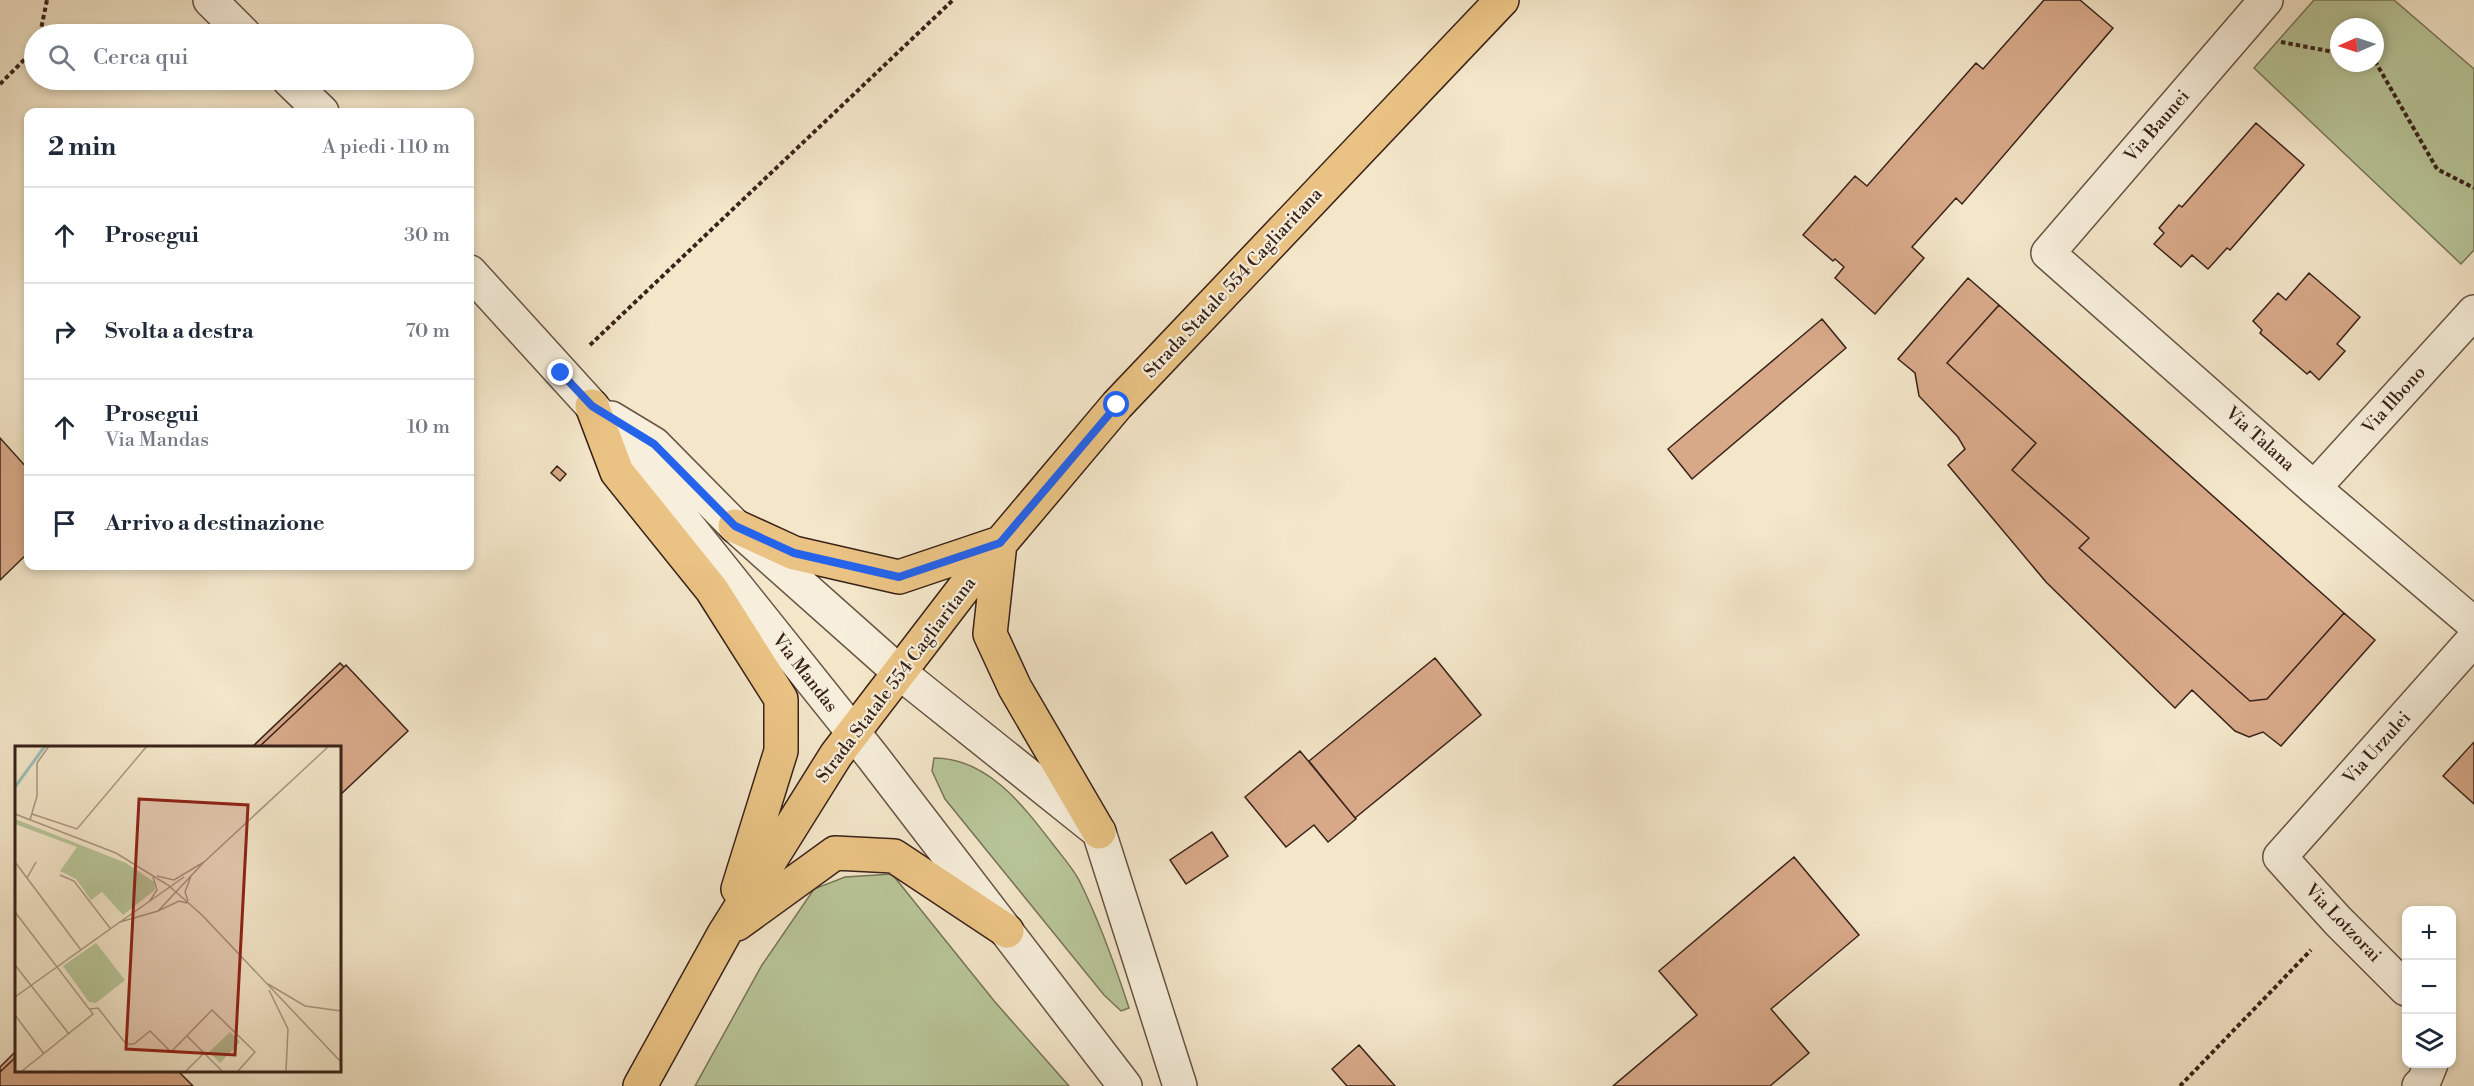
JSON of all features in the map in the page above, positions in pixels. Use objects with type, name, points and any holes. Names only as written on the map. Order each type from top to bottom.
[{"type":"main road","name":"Strada Statale 554 Cagliaritana","points":[[640,1086],[724,934],[836,755],[1000,543],[1117,405],[1502,0]]},
{"type":"main road","points":[[592,406],[617,472],[712,590],[781,699],[781,751],[724,934]]},
{"type":"main road","points":[[735,526],[794,553],[899,577],[1000,543],[990,634],[1015,687],[1100,832]]},
{"type":"main road","points":[[724,934],[835,853],[894,856],[1007,931]]},
{"type":"street","points":[[210,0],[234,24]]},
{"type":"street","name":"Via Baunei","points":[[2048,253],[2266,0]]},
{"type":"street","points":[[299,90],[318,108]]},
{"type":"street","name":"Via Talana","points":[[2048,253],[2314,488],[2474,624]]},
{"type":"street","name":"Via Mandas","points":[[474,276],[592,406],[853,733],[1125,1086]]},
{"type":"street","name":"Via Ilbono","points":[[2314,488],[2474,312]]},
{"type":"street","points":[[592,406],[654,444],[735,526],[899,672],[1100,832],[1180,1086]]},
{"type":"street","name":"Via Urzulei","points":[[2280,857],[2474,639]]},
{"type":"street","name":"Via Lotzorai","points":[[2280,857],[2338,921],[2402,985]]},
{"type":"street","points":[[2419,1086],[2424,1081],[2429,1068]]},
{"type":"path","points":[[42,24],[47,0]]},
{"type":"path","points":[[561,373],[953,0]]},
{"type":"path","points":[[2236,35],[2330,51]]},
{"type":"path","points":[[0,84],[24,60]]},
{"type":"path","points":[[2381,72],[2437,169],[2474,188]]},
{"type":"path","points":[[2180,1086],[2338,921]]},
{"type":"green space","points":[[2314,0],[2394,0],[2474,69],[2474,250],[2461,264],[2254,68]]},
{"type":"green space","points":[[934,758],[953,760],[971,766],[1002,786],[1028,813],[1066,861],[1079,880],[1094,912],[1129,1008],[1121,1011],[1104,995],[945,799],[932,771]]},
{"type":"green space","points":[[892,874],[995,1002],[1069,1086],[695,1086],[762,965],[814,889],[845,877]]},
{"type":"building","points":[[2044,0],[2080,0],[2113,28],[1962,204],[1956,198],[1912,247],[1924,258],[1875,314],[1835,278],[1844,267],[1835,259],[1833,261],[1803,235],[1855,176],[1867,186],[1976,63],[1983,69]]},
{"type":"building","points":[[2256,123],[2304,165],[2230,250],[2227,248],[2208,269],[2192,255],[2181,267],[2154,244],[2164,233],[2159,228],[2179,205],[2182,207]]},
{"type":"building","points":[[2309,273],[2360,317],[2337,344],[2345,351],[2319,380],[2310,371],[2307,374],[2260,333],[2262,330],[2253,321],[2278,293],[2286,300]]},
{"type":"building","points":[[1968,278],[1999,305],[1947,363],[2036,443],[2012,470],[2089,538],[2079,548],[2250,701],[2267,699],[2344,613],[2375,640],[2281,746],[2263,732],[2249,737],[2235,731],[2192,690],[2175,708],[2046,582],[1948,465],[1965,449],[1958,437],[1919,396],[1915,373],[1898,359]]},
{"type":"building","points":[[1999,305],[2344,613],[2267,699],[2250,701],[2079,548],[2089,538],[2012,470],[2036,443],[1947,363]]},
{"type":"building","points":[[1822,319],[1846,348],[1692,479],[1668,449]]},
{"type":"building","points":[[0,438],[24,465],[24,557],[0,580]]},
{"type":"building","points":[[557,466],[566,474],[560,481],[551,473]]},
{"type":"building","points":[[1435,658],[1481,715],[1355,818],[1309,761]]},
{"type":"building","points":[[340,663],[344,667],[260,746],[253,746]]},
{"type":"building","points":[[346,665],[408,731],[340,795],[340,746],[260,746]]},
{"type":"building","points":[[2474,742],[2474,804],[2443,776]]},
{"type":"building","points":[[1300,751],[1356,819],[1328,842],[1314,825],[1286,847],[1245,797]]},
{"type":"building","points":[[1212,832],[1228,856],[1186,884],[1170,860]]},
{"type":"building","points":[[1794,857],[1859,935],[1771,1009],[1809,1053],[1770,1086],[1613,1086],[1697,1015],[1659,971]]},
{"type":"building","points":[[1359,1045],[1395,1086],[1347,1086],[1332,1069]]},
{"type":"building","points":[[15,1052],[15,1058],[0,1072],[0,1067]]},
{"type":"building","points":[[15,1058],[15,1071],[178,1071],[193,1086],[0,1086],[0,1072]]},
{"type":"route","points":[[561,373],[592,406],[654,444],[735,526],[794,553],[899,577],[1000,543],[1117,405]]}]
